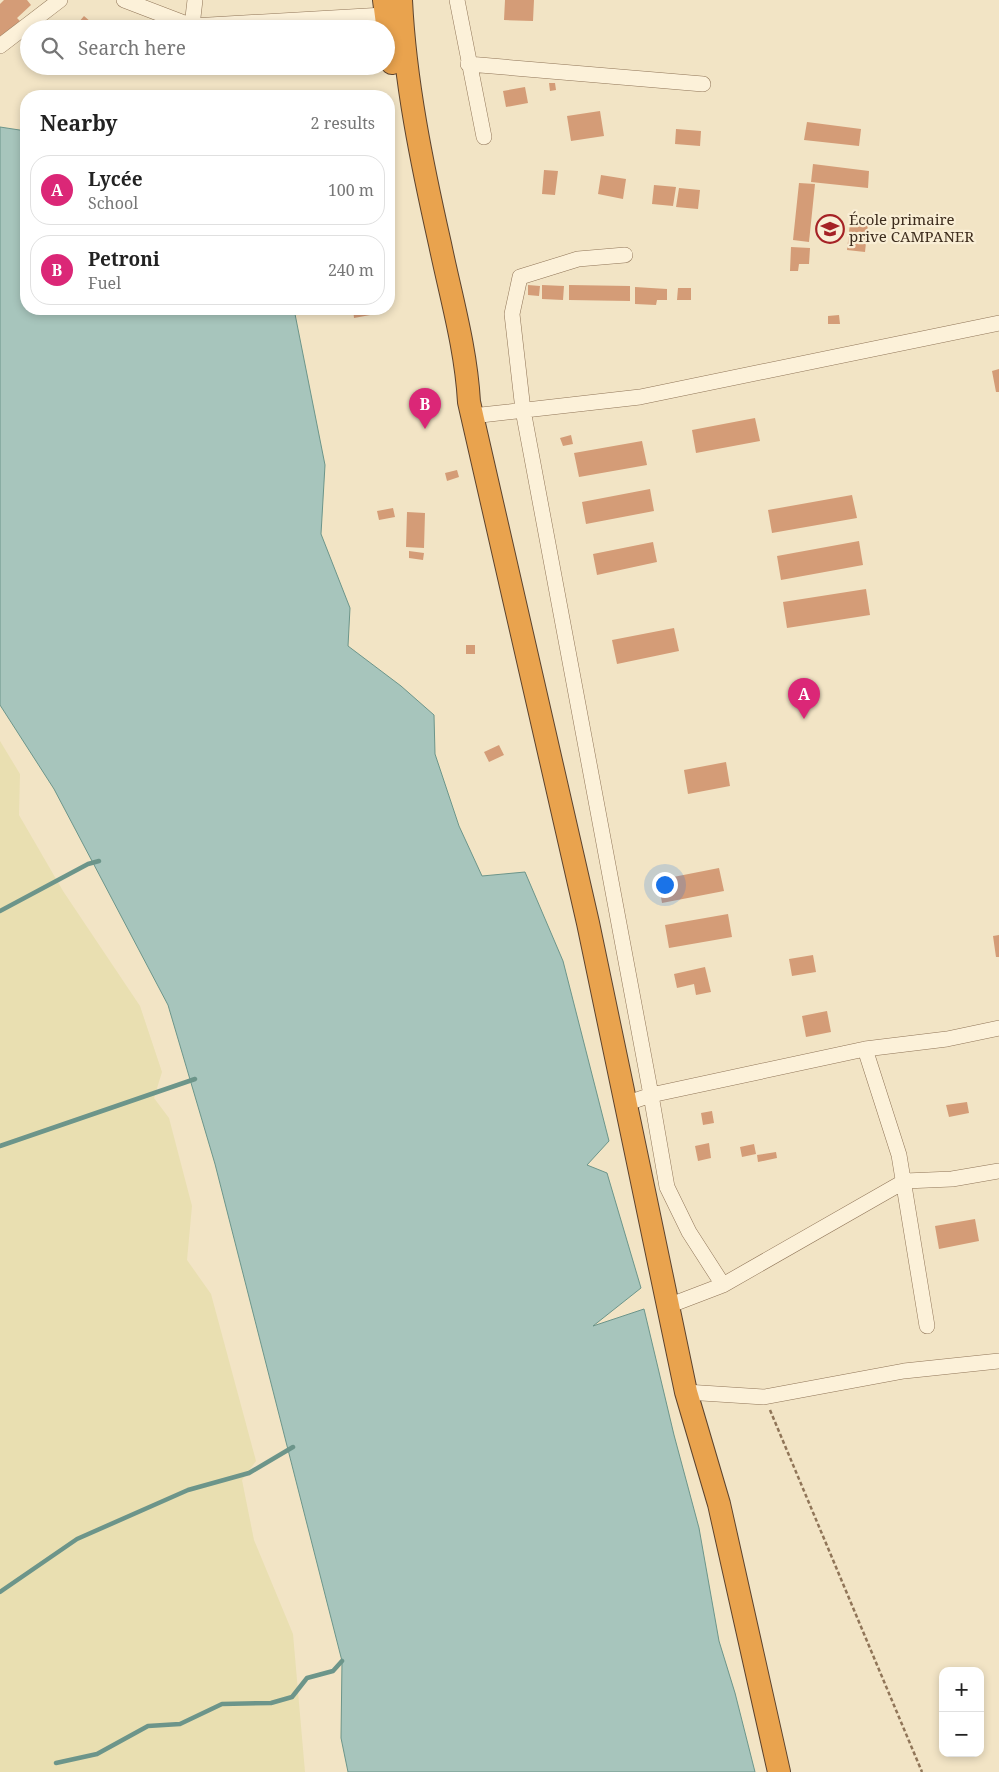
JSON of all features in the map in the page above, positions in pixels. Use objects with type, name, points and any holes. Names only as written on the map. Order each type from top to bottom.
[{"type":"highway","points":[[401,0],[403,46],[425,178],[467,367],[470,409],[588,923],[686,1392],[719,1504],[778,1772]]},
{"type":"highway","points":[[394,75],[410,179],[456,375],[470,409]]},
{"type":"street","points":[[34,20],[60,0]]},
{"type":"street","points":[[124,0],[176,20]]},
{"type":"street","points":[[193,20],[195,0]]},
{"type":"street","points":[[457,0],[468,64],[484,137]]},
{"type":"street","points":[[256,20],[384,8]]},
{"type":"street","points":[[0,46],[20,31]]},
{"type":"street","points":[[468,64],[703,84]]},
{"type":"street","points":[[625,255],[578,259],[520,278],[512,314],[523,410],[667,1187],[689,1232],[723,1285]]},
{"type":"street","points":[[470,409],[523,410],[640,397],[999,323]]},
{"type":"street","points":[[625,1104],[650,1095],[865,1049],[947,1039],[999,1028]]},
{"type":"street","points":[[865,1049],[899,1155],[927,1326]]},
{"type":"street","points":[[668,1306],[723,1285],[904,1181],[952,1179],[999,1171]]},
{"type":"street","points":[[686,1392],[764,1397],[904,1371],[999,1361]]},
{"type":"path","points":[[764,1397],[922,1772]]},
{"type":"shaded area","points":[[0,741],[20,774],[19,815],[63,891],[140,1006],[162,1072],[154,1098],[169,1118],[192,1206],[187,1260],[211,1294],[256,1461],[242,1480],[254,1540],[293,1634],[305,1772],[0,1772]]},
{"type":"water","points":[[0,127],[20,130],[20,315],[295,315],[325,465],[321,534],[350,608],[348,646],[401,686],[434,715],[435,754],[459,826],[482,876],[525,872],[563,961],[609,1141],[587,1165],[607,1173],[641,1288],[593,1326],[644,1309],[674,1435],[699,1528],[719,1641],[735,1693],[755,1772],[348,1772],[341,1738],[342,1661],[215,1164],[168,1005],[54,789],[0,705]]},
{"type":"building","points":[[4,0],[27,0],[31,5],[17,18],[20,21],[0,37],[0,4]]},
{"type":"building","points":[[505,0],[534,0],[533,21],[504,20]]},
{"type":"building","points":[[84,16],[89,20],[81,20]]},
{"type":"building","points":[[549,83],[555,83],[556,90],[550,91]]},
{"type":"building","points":[[525,87],[528,103],[506,107],[503,91]]},
{"type":"building","points":[[600,111],[604,136],[571,141],[567,116]]},
{"type":"building","points":[[807,122],[861,129],[859,146],[804,140]]},
{"type":"building","points":[[676,129],[701,131],[700,146],[675,144]]},
{"type":"building","points":[[813,164],[869,171],[868,188],[811,182]]},
{"type":"building","points":[[544,170],[558,171],[555,195],[542,194]]},
{"type":"building","points":[[601,175],[626,179],[623,199],[598,194]]},
{"type":"building","points":[[799,183],[815,184],[809,242],[793,240]]},
{"type":"building","points":[[654,185],[676,187],[673,206],[652,204]]},
{"type":"building","points":[[679,188],[700,190],[698,209],[676,207]]},
{"type":"building","points":[[850,223],[868,224],[865,252],[847,250]]},
{"type":"building","points":[[791,247],[810,248],[809,264],[799,264],[798,271],[790,271]]},
{"type":"building","points":[[528,285],[540,286],[539,296],[528,295]]},
{"type":"building","points":[[542,285],[564,286],[563,300],[542,299]]},
{"type":"building","points":[[569,285],[630,286],[630,301],[569,300]]},
{"type":"building","points":[[635,287],[667,289],[667,300],[657,300],[656,305],[635,304]]},
{"type":"building","points":[[678,288],[691,288],[691,300],[677,300]]},
{"type":"building","points":[[354,315],[370,315],[354,318]]},
{"type":"building","points":[[839,315],[840,324],[828,324],[828,316]]},
{"type":"building","points":[[999,369],[999,392],[996,392],[992,371]]},
{"type":"building","points":[[755,418],[760,441],[696,453],[692,430]]},
{"type":"building","points":[[571,435],[573,444],[563,446],[560,438]]},
{"type":"building","points":[[642,441],[647,465],[579,477],[574,453]]},
{"type":"building","points":[[457,470],[459,477],[447,481],[445,473]]},
{"type":"building","points":[[650,489],[654,511],[586,524],[582,502]]},
{"type":"building","points":[[852,495],[857,518],[772,533],[768,510]]},
{"type":"building","points":[[393,508],[395,517],[379,520],[377,511]]},
{"type":"building","points":[[407,512],[425,513],[424,548],[406,547]]},
{"type":"building","points":[[859,541],[863,565],[781,580],[777,556]]},
{"type":"building","points":[[653,542],[657,562],[597,575],[593,554]]},
{"type":"building","points":[[409,551],[424,553],[423,560],[409,558]]},
{"type":"building","points":[[866,589],[870,615],[787,628],[783,602]]},
{"type":"building","points":[[674,628],[679,651],[617,664],[612,640]]},
{"type":"building","points":[[466,645],[475,645],[475,654],[466,654]]},
{"type":"building","points":[[499,745],[504,755],[489,762],[484,752]]},
{"type":"building","points":[[726,762],[730,786],[688,794],[684,770]]},
{"type":"building","points":[[719,868],[724,891],[662,903],[658,880]]},
{"type":"building","points":[[728,914],[732,937],[669,948],[665,925]]},
{"type":"building","points":[[999,935],[999,957],[996,957],[993,936]]},
{"type":"building","points":[[813,955],[816,972],[792,976],[789,959]]},
{"type":"building","points":[[705,967],[711,992],[696,995],[694,984],[677,988],[674,974]]},
{"type":"building","points":[[827,1011],[831,1032],[806,1037],[802,1016]]},
{"type":"building","points":[[967,1102],[969,1113],[949,1117],[946,1105]]},
{"type":"building","points":[[712,1111],[714,1123],[703,1125],[701,1113]]},
{"type":"building","points":[[709,1143],[711,1158],[698,1161],[695,1146]]},
{"type":"building","points":[[754,1144],[756,1154],[742,1157],[740,1147]]},
{"type":"building","points":[[776,1152],[777,1158],[758,1162],[757,1155]]},
{"type":"building","points":[[975,1219],[979,1241],[939,1249],[935,1226]]},
{"type":"waterway","points":[[0,911],[88,864],[99,861]]},
{"type":"waterway","points":[[0,1146],[195,1079]]},
{"type":"waterway","points":[[0,1592],[77,1539],[188,1490],[249,1473],[293,1447]]},
{"type":"waterway","points":[[56,1763],[97,1754],[148,1726],[180,1724],[222,1704],[271,1703],[292,1697],[307,1678],[333,1671],[342,1661]]},
{"type":"place","name":"École primaire prive CAMPANER","points":[[830,229]]},
{"type":"place","name":"Petroni","points":[[425,429]]},
{"type":"place","name":"Lycée","points":[[804,719]]}]
